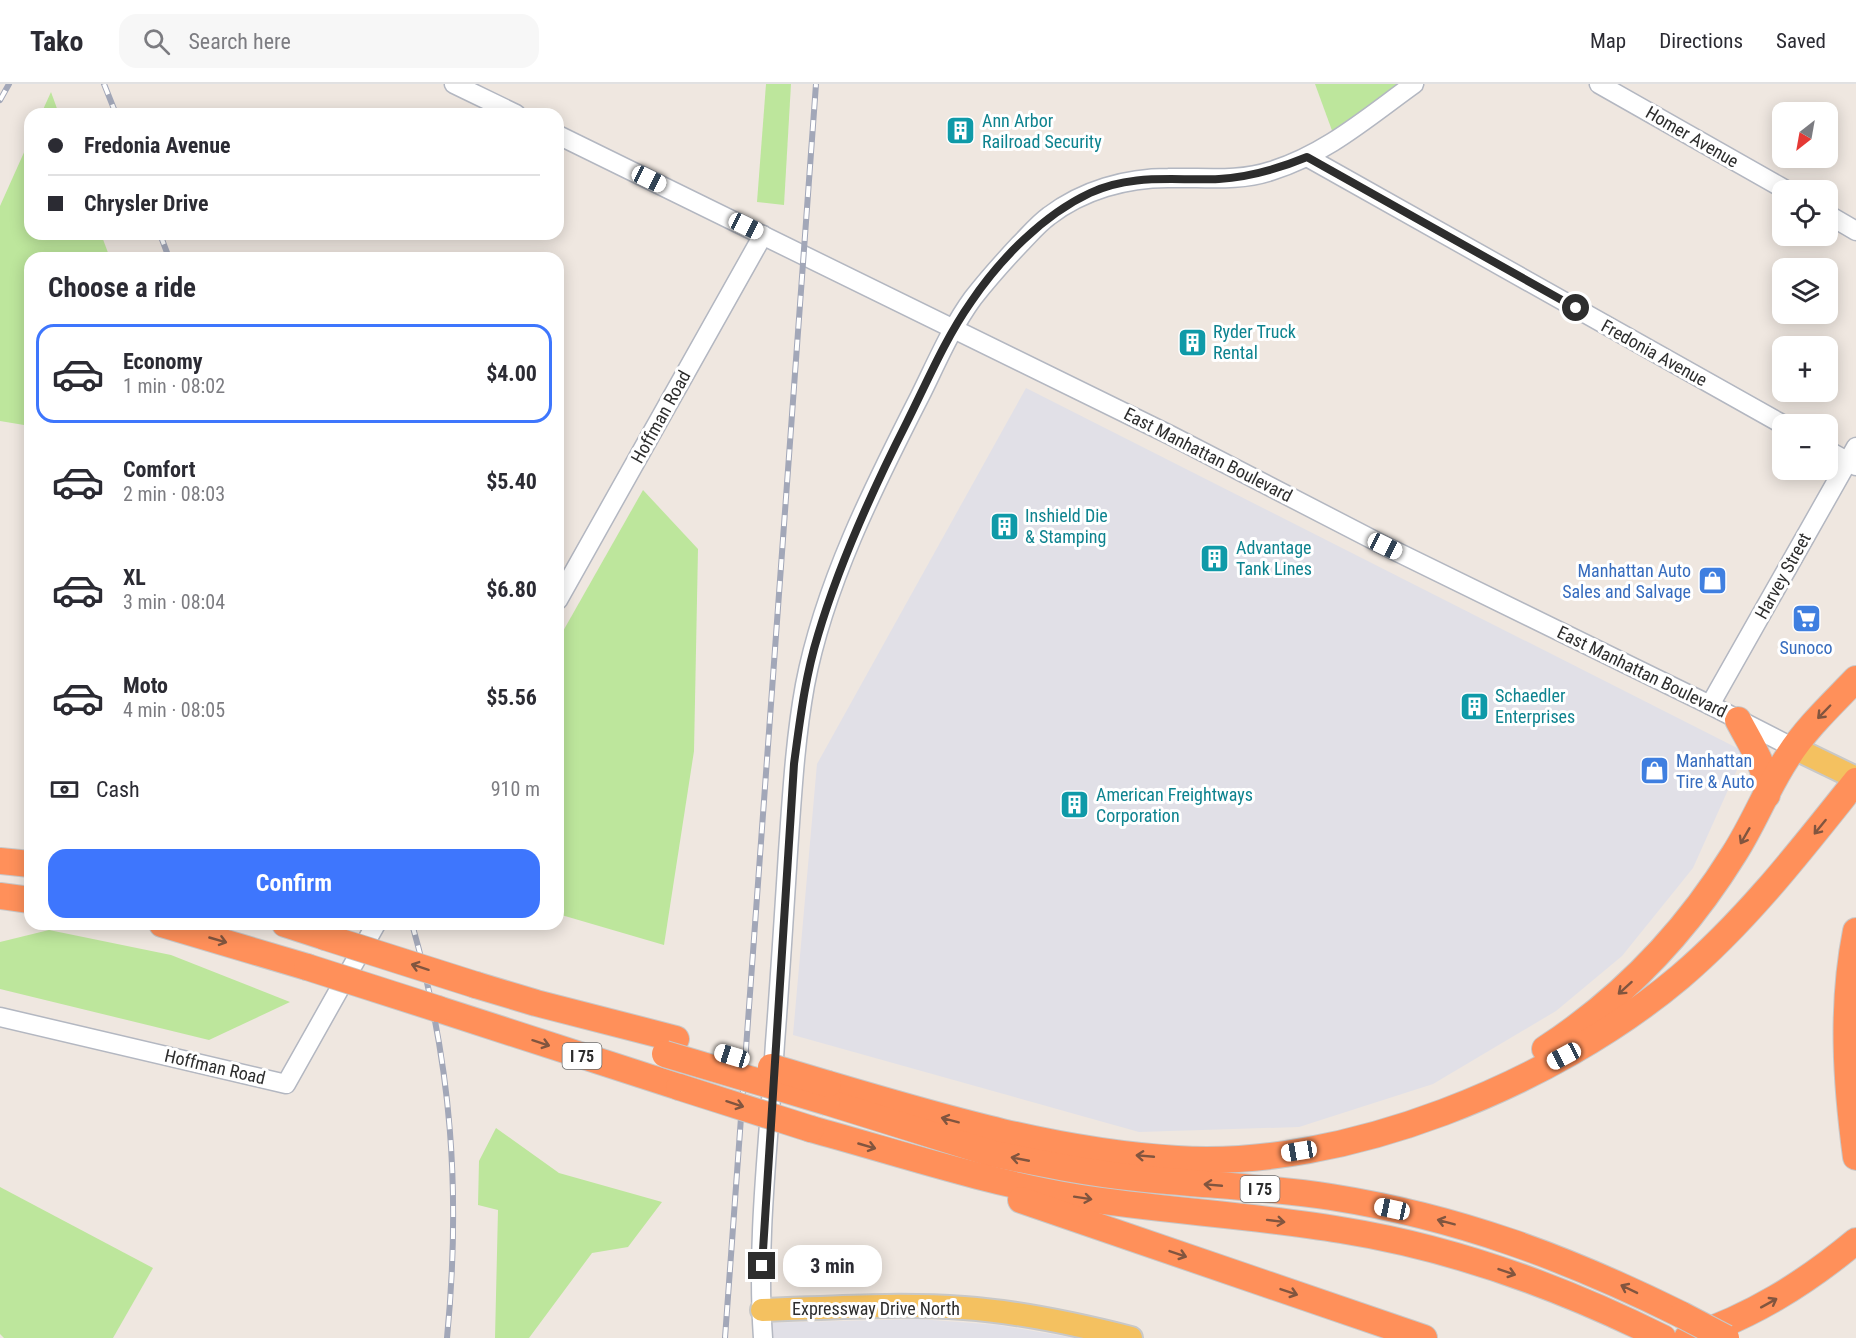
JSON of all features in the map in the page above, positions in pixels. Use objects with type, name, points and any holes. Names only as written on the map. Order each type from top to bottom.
[{"type":"highway","points":[[1208,1159],[1244,1149],[1319,1139],[1400,1116],[1484,1083],[1571,1032],[1633,980],[1681,930],[1735,854],[1782,766],[1805,754],[1814,722],[1856,679]]},
{"type":"highway","points":[[1738,720],[1766,775],[1767,795]]},
{"type":"highway","points":[[303,930],[671,1047],[828,1093],[1050,1143],[1115,1153],[1178,1160],[1264,1156],[1357,1140],[1404,1126],[1486,1094],[1546,1065],[1594,1038],[1660,992],[1720,940],[1775,881],[1856,780]]},
{"type":"highway","points":[[0,861],[24,863]]},
{"type":"highway","points":[[0,896],[24,899]]},
{"type":"highway","name":"I 75","points":[[182,930],[812,1129],[944,1168],[1011,1185],[1074,1197],[1317,1226],[1401,1241],[1469,1259],[1536,1282],[1653,1333]]},
{"type":"highway","points":[[1856,931],[1846,1002],[1848,1095],[1856,1157]]},
{"type":"highway","name":"I 75","points":[[828,1093],[990,1153],[1017,1159],[1118,1176],[1332,1197],[1448,1222],[1510,1240],[1563,1260],[1620,1285],[1684,1327],[1726,1338]]},
{"type":"highway","points":[[944,1168],[1007,1195],[1424,1338]]},
{"type":"highway","points":[[1684,1327],[1737,1319],[1786,1293],[1815,1274],[1856,1241]]},
{"type":"highway","points":[[1334,1307],[1360,1328],[1386,1338]]},
{"type":"main road","name":"East Manhattan Boulevard","points":[[1805,754],[1856,780]]},
{"type":"main road","name":"Expressway Drive North","points":[[762,1310],[899,1305],[964,1308],[1048,1319],[1131,1338]]},
{"type":"street","points":[[454,84],[504,108]]},
{"type":"street","points":[[763,1338],[762,1244],[793,776],[806,683],[834,585],[861,516],[954,328],[971,300],[1004,261],[1048,217],[1067,204],[1092,192],[1129,180],[1218,179],[1245,177],[1270,171],[1307,157],[1334,143],[1413,84]]},
{"type":"street","name":"Homer Avenue","points":[[1599,84],[1772,182]]},
{"type":"street","name":"East Manhattan Boulevard","points":[[564,138],[1170,435],[1385,546],[1805,754]]},
{"type":"street","name":"Fredonia Avenue","points":[[1307,157],[1772,418]]},
{"type":"street","points":[[1838,220],[1856,231]]},
{"type":"street","name":"Hoffman Road","points":[[564,589],[763,235]]},
{"type":"street","points":[[1838,453],[1853,458]]},
{"type":"street","name":"Harvey Street","points":[[1710,705],[1853,458]]},
{"type":"street","name":"Hoffman Road","points":[[0,1017],[286,1084],[373,930]]},
{"type":"shaded area","points":[[1026,388],[1745,752],[1693,868],[1622,956],[1556,1011],[1433,1084],[1299,1127],[1139,1132],[793,1035],[817,764]]},
{"type":"shaded area","points":[[919,1319],[998,1325],[1074,1338],[763,1338],[762,1323]]},
{"type":"green space","points":[[766,84],[791,84],[784,205],[757,202]]},
{"type":"green space","points":[[1315,84],[1403,84],[1334,136]]},
{"type":"green space","points":[[51,92],[57,108],[44,108]]},
{"type":"green space","points":[[24,152],[24,240],[103,240],[108,252],[24,252],[24,425],[0,421],[0,206]]},
{"type":"green space","points":[[643,490],[698,549],[694,751],[664,945],[564,916],[564,629]]},
{"type":"green space","points":[[49,930],[171,955],[290,1002],[209,1040],[0,989],[0,942]]},
{"type":"green space","points":[[496,1128],[559,1173],[662,1202],[628,1247],[592,1253],[529,1338],[495,1338],[498,1210],[478,1205],[479,1161]]},
{"type":"green space","points":[[0,1187],[153,1268],[113,1338],[4,1338],[0,1334]]},
{"type":"railway","points":[[0,100],[9,84]]},
{"type":"railway","points":[[104,84],[114,108]]},
{"type":"railway","points":[[725,1338],[816,84]]},
{"type":"railway","points":[[162,240],[167,252]]},
{"type":"railway","points":[[414,930],[436,1027],[450,1129],[453,1232],[447,1338]]},
{"type":"place","name":"Ann Arbor Railroad Security","points":[[961,131]]},
{"type":"place","name":"Ryder Truck Rental","points":[[1192,342]]},
{"type":"place","name":"Inshield Die & Stamping","points":[[1004,526]]},
{"type":"place","name":"Advantage Tank Lines","points":[[1215,558]]},
{"type":"place","name":"Manhattan Auto Sales and Salvage","points":[[1712,581]]},
{"type":"place","name":"Sunoco","points":[[1806,619]]},
{"type":"place","name":"Schaedler Enterprises","points":[[1474,706]]},
{"type":"place","name":"Manhattan Tire & Auto","points":[[1655,771]]},
{"type":"place","name":"American Freightways Corporation","points":[[1075,805]]},
{"type":"route","points":[[762,1266],[794,764],[806,683],[834,585],[861,516],[954,328],[971,300],[1004,261],[1048,217],[1067,204],[1092,192],[1139,179],[1245,177],[1270,171],[1307,157],[1576,308]]}]
